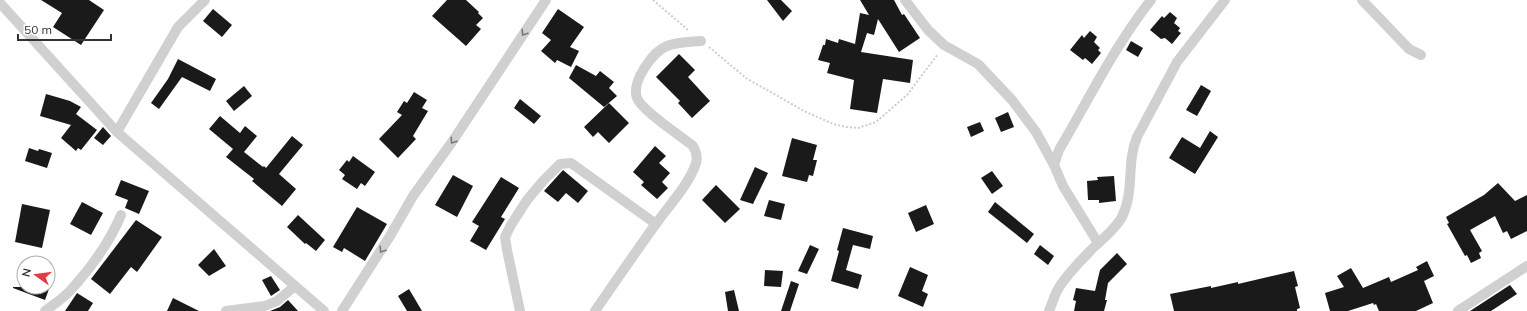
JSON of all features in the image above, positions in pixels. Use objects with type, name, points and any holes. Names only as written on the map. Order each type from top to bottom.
[{"type":"street","points":[[117,132],[178,27],[205,0]]},
{"type":"street","points":[[342,311],[390,236],[413,196],[452,142],[546,0]]},
{"type":"street","points":[[905,0],[928,30],[944,45],[978,64],[1012,100],[1036,132],[1054,165],[1063,186],[1098,243]]},
{"type":"street","points":[[1054,165],[1060,150],[1103,70],[1133,23],[1151,0]]},
{"type":"street","points":[[1049,311],[1058,290],[1071,272],[1098,243],[1112,231],[1121,218],[1128,200],[1131,181],[1132,148],[1178,62],[1225,0]]},
{"type":"street","points":[[1362,0],[1409,49],[1421,55]]},
{"type":"street","points":[[0,3],[117,132],[324,311]]},
{"type":"street","points":[[595,311],[678,194],[694,169],[697,161],[697,152],[693,146],[644,107],[637,99],[635,90],[651,58],[660,50],[676,44],[701,41]]},
{"type":"street","points":[[520,311],[505,238],[511,225],[527,200],[560,164],[571,163],[656,224]]},
{"type":"street","points":[[45,311],[68,293],[102,252],[121,215]]},
{"type":"street","points":[[1458,311],[1527,266]]},
{"type":"street","points":[[226,311],[265,306],[277,301],[295,286]]},
{"type":"path","points":[[652,0],[701,41],[713,49],[746,78],[804,110],[833,124],[846,127],[858,128],[876,122],[907,95],[944,45]]},
{"type":"building","points":[[41,0],[89,0],[104,10],[81,45],[53,27],[62,13]]},
{"type":"building","points":[[447,0],[466,0],[479,12],[478,13],[483,18],[476,25],[481,29],[466,46],[432,16]]},
{"type":"building","points":[[767,0],[781,0],[792,11],[783,21]]},
{"type":"building","points":[[860,0],[894,0],[902,15],[904,14],[920,38],[899,52],[878,19],[874,35],[867,33],[861,52],[913,60],[910,83],[883,79],[877,113],[850,109],[854,80],[827,73],[830,63],[818,60],[823,45],[825,45],[826,39],[838,43],[839,39],[855,44],[860,13],[869,15]]},
{"type":"building","points":[[213,9],[232,25],[222,37],[203,21]]},
{"type":"building","points":[[558,9],[584,27],[570,47],[579,51],[571,67],[557,60],[555,63],[541,51],[551,40],[542,33]]},
{"type":"building","points":[[1170,12],[1177,18],[1174,23],[1180,28],[1178,31],[1181,33],[1172,44],[1165,38],[1161,39],[1150,30],[1162,16],[1164,18]]},
{"type":"building","points":[[1090,31],[1097,37],[1094,42],[1100,48],[1098,50],[1101,53],[1092,64],[1085,58],[1083,60],[1070,50],[1082,35],[1084,38]]},
{"type":"building","points":[[1131,41],[1143,48],[1138,57],[1126,50]]},
{"type":"building","points":[[679,54],[695,70],[688,77],[710,101],[692,118],[678,103],[680,101],[656,77]]},
{"type":"building","points":[[178,59],[216,79],[210,91],[182,77],[159,109],[151,103],[168,79]]},
{"type":"building","points":[[576,65],[596,76],[600,71],[614,82],[609,88],[617,96],[604,107],[569,78]]},
{"type":"building","points":[[1201,85],[1211,91],[1197,116],[1186,110]]},
{"type":"building","points":[[244,86],[252,96],[234,111],[226,101]]},
{"type":"building","points":[[414,92],[427,100],[422,108],[428,111],[413,136],[416,139],[398,158],[379,139],[402,115],[397,112],[404,101],[407,103]]},
{"type":"building","points":[[46,94],[70,101],[81,107],[76,114],[97,130],[81,150],[78,148],[76,151],[61,138],[71,125],[40,116]]},
{"type":"building","points":[[520,99],[541,116],[534,124],[514,108]]},
{"type":"building","points":[[609,103],[629,123],[609,143],[598,132],[593,137],[584,127]]},
{"type":"building","points":[[1008,112],[1014,127],[1001,132],[995,118]]},
{"type":"building","points":[[220,116],[240,133],[245,126],[257,136],[244,152],[263,167],[264,166],[266,168],[292,136],[303,145],[279,174],[296,189],[282,206],[252,181],[254,179],[226,157],[233,149],[209,129]]},
{"type":"building","points":[[980,122],[984,131],[971,137],[967,127]]},
{"type":"building","points":[[103,127],[111,136],[103,145],[94,138]]},
{"type":"building","points":[[1210,131],[1218,137],[1195,174],[1169,158],[1182,137],[1200,148]]},
{"type":"building","points":[[792,138],[817,145],[813,160],[817,160],[813,176],[809,175],[807,182],[782,176]]},
{"type":"building","points":[[655,146],[666,156],[659,163],[670,173],[662,182],[668,188],[657,199],[641,185],[644,182],[633,172]]},
{"type":"building","points":[[29,148],[52,153],[47,168],[25,161]]},
{"type":"building","points":[[353,156],[375,172],[365,186],[361,183],[357,189],[342,179],[345,175],[339,170],[347,160],[349,162]]},
{"type":"building","points":[[755,167],[768,173],[753,204],[740,200]]},
{"type":"building","points":[[563,170],[588,191],[578,203],[566,193],[558,202],[544,191]]},
{"type":"building","points":[[992,171],[1003,186],[992,194],[981,178]]},
{"type":"building","points":[[453,175],[473,186],[457,217],[435,205]]},
{"type":"building","points":[[1114,176],[1116,201],[1099,203],[1099,200],[1088,200],[1087,181],[1098,180],[1097,177]]},
{"type":"building","points":[[501,177],[519,188],[501,217],[505,219],[486,250],[470,241],[479,226],[472,222]]},
{"type":"building","points":[[121,180],[149,191],[139,214],[125,208],[128,200],[115,195]]},
{"type":"building","points":[[1498,183],[1515,201],[1527,195],[1527,231],[1511,239],[1507,231],[1503,233],[1495,216],[1470,230],[1482,251],[1479,253],[1481,258],[1471,263],[1467,255],[1465,256],[1447,224],[1449,223],[1446,217],[1484,195]]},
{"type":"building","points":[[716,185],[740,209],[725,223],[702,200]]},
{"type":"building","points":[[769,200],[785,204],[781,220],[764,216]]},
{"type":"building","points":[[82,202],[103,213],[91,235],[70,224]]},
{"type":"building","points":[[995,202],[1034,234],[1027,243],[988,212]]},
{"type":"building","points":[[22,204],[50,210],[42,248],[15,242]]},
{"type":"building","points":[[926,205],[934,224],[916,232],[908,213]]},
{"type":"building","points":[[357,207],[387,224],[365,261],[344,248],[342,252],[333,247]]},
{"type":"building","points":[[298,215],[325,240],[316,251],[306,243],[305,244],[287,227]]},
{"type":"building","points":[[136,220],[162,237],[137,272],[131,267],[110,294],[91,279]]},
{"type":"building","points":[[843,228],[873,236],[870,249],[853,245],[846,270],[862,275],[858,289],[831,281]]},
{"type":"building","points":[[810,245],[819,249],[807,274],[798,271]]},
{"type":"building","points":[[1040,245],[1054,256],[1048,265],[1034,254]]},
{"type":"building","points":[[214,249],[226,266],[209,276],[198,265]]},
{"type":"building","points":[[1117,253],[1127,264],[1108,283],[1105,300],[1107,300],[1104,311],[1074,311],[1076,301],[1073,300],[1076,288],[1095,291],[1100,270]]},
{"type":"building","points":[[1427,261],[1434,276],[1424,281],[1433,303],[1416,311],[1379,311],[1376,304],[1374,305],[1373,303],[1348,311],[1330,311],[1325,293],[1344,287],[1337,276],[1351,268],[1363,288],[1389,277],[1391,282],[1418,270],[1416,267]]},
{"type":"building","points":[[910,267],[928,275],[922,291],[928,294],[923,307],[898,296]]},
{"type":"building","points":[[765,270],[783,271],[781,287],[764,286]]},
{"type":"building","points":[[1294,271],[1298,286],[1295,287],[1300,308],[1297,309],[1297,311],[1174,311],[1170,294],[1211,286],[1211,288],[1238,282],[1238,284]]},
{"type":"building","points":[[271,276],[280,290],[271,296],[262,280]]},
{"type":"building","points":[[791,281],[799,284],[790,311],[781,311]]},
{"type":"building","points":[[1510,285],[1517,294],[1491,311],[1470,311]]},
{"type":"building","points":[[409,289],[422,311],[407,311],[398,296]]},
{"type":"building","points":[[734,290],[739,311],[728,311],[725,292]]},
{"type":"building","points":[[77,293],[93,303],[88,311],[65,311]]},
{"type":"building","points":[[32,295],[47,295],[45,300]]},
{"type":"building","points":[[173,298],[199,311],[167,311]]},
{"type":"building","points":[[288,300],[298,311],[270,311],[280,307]]}]
